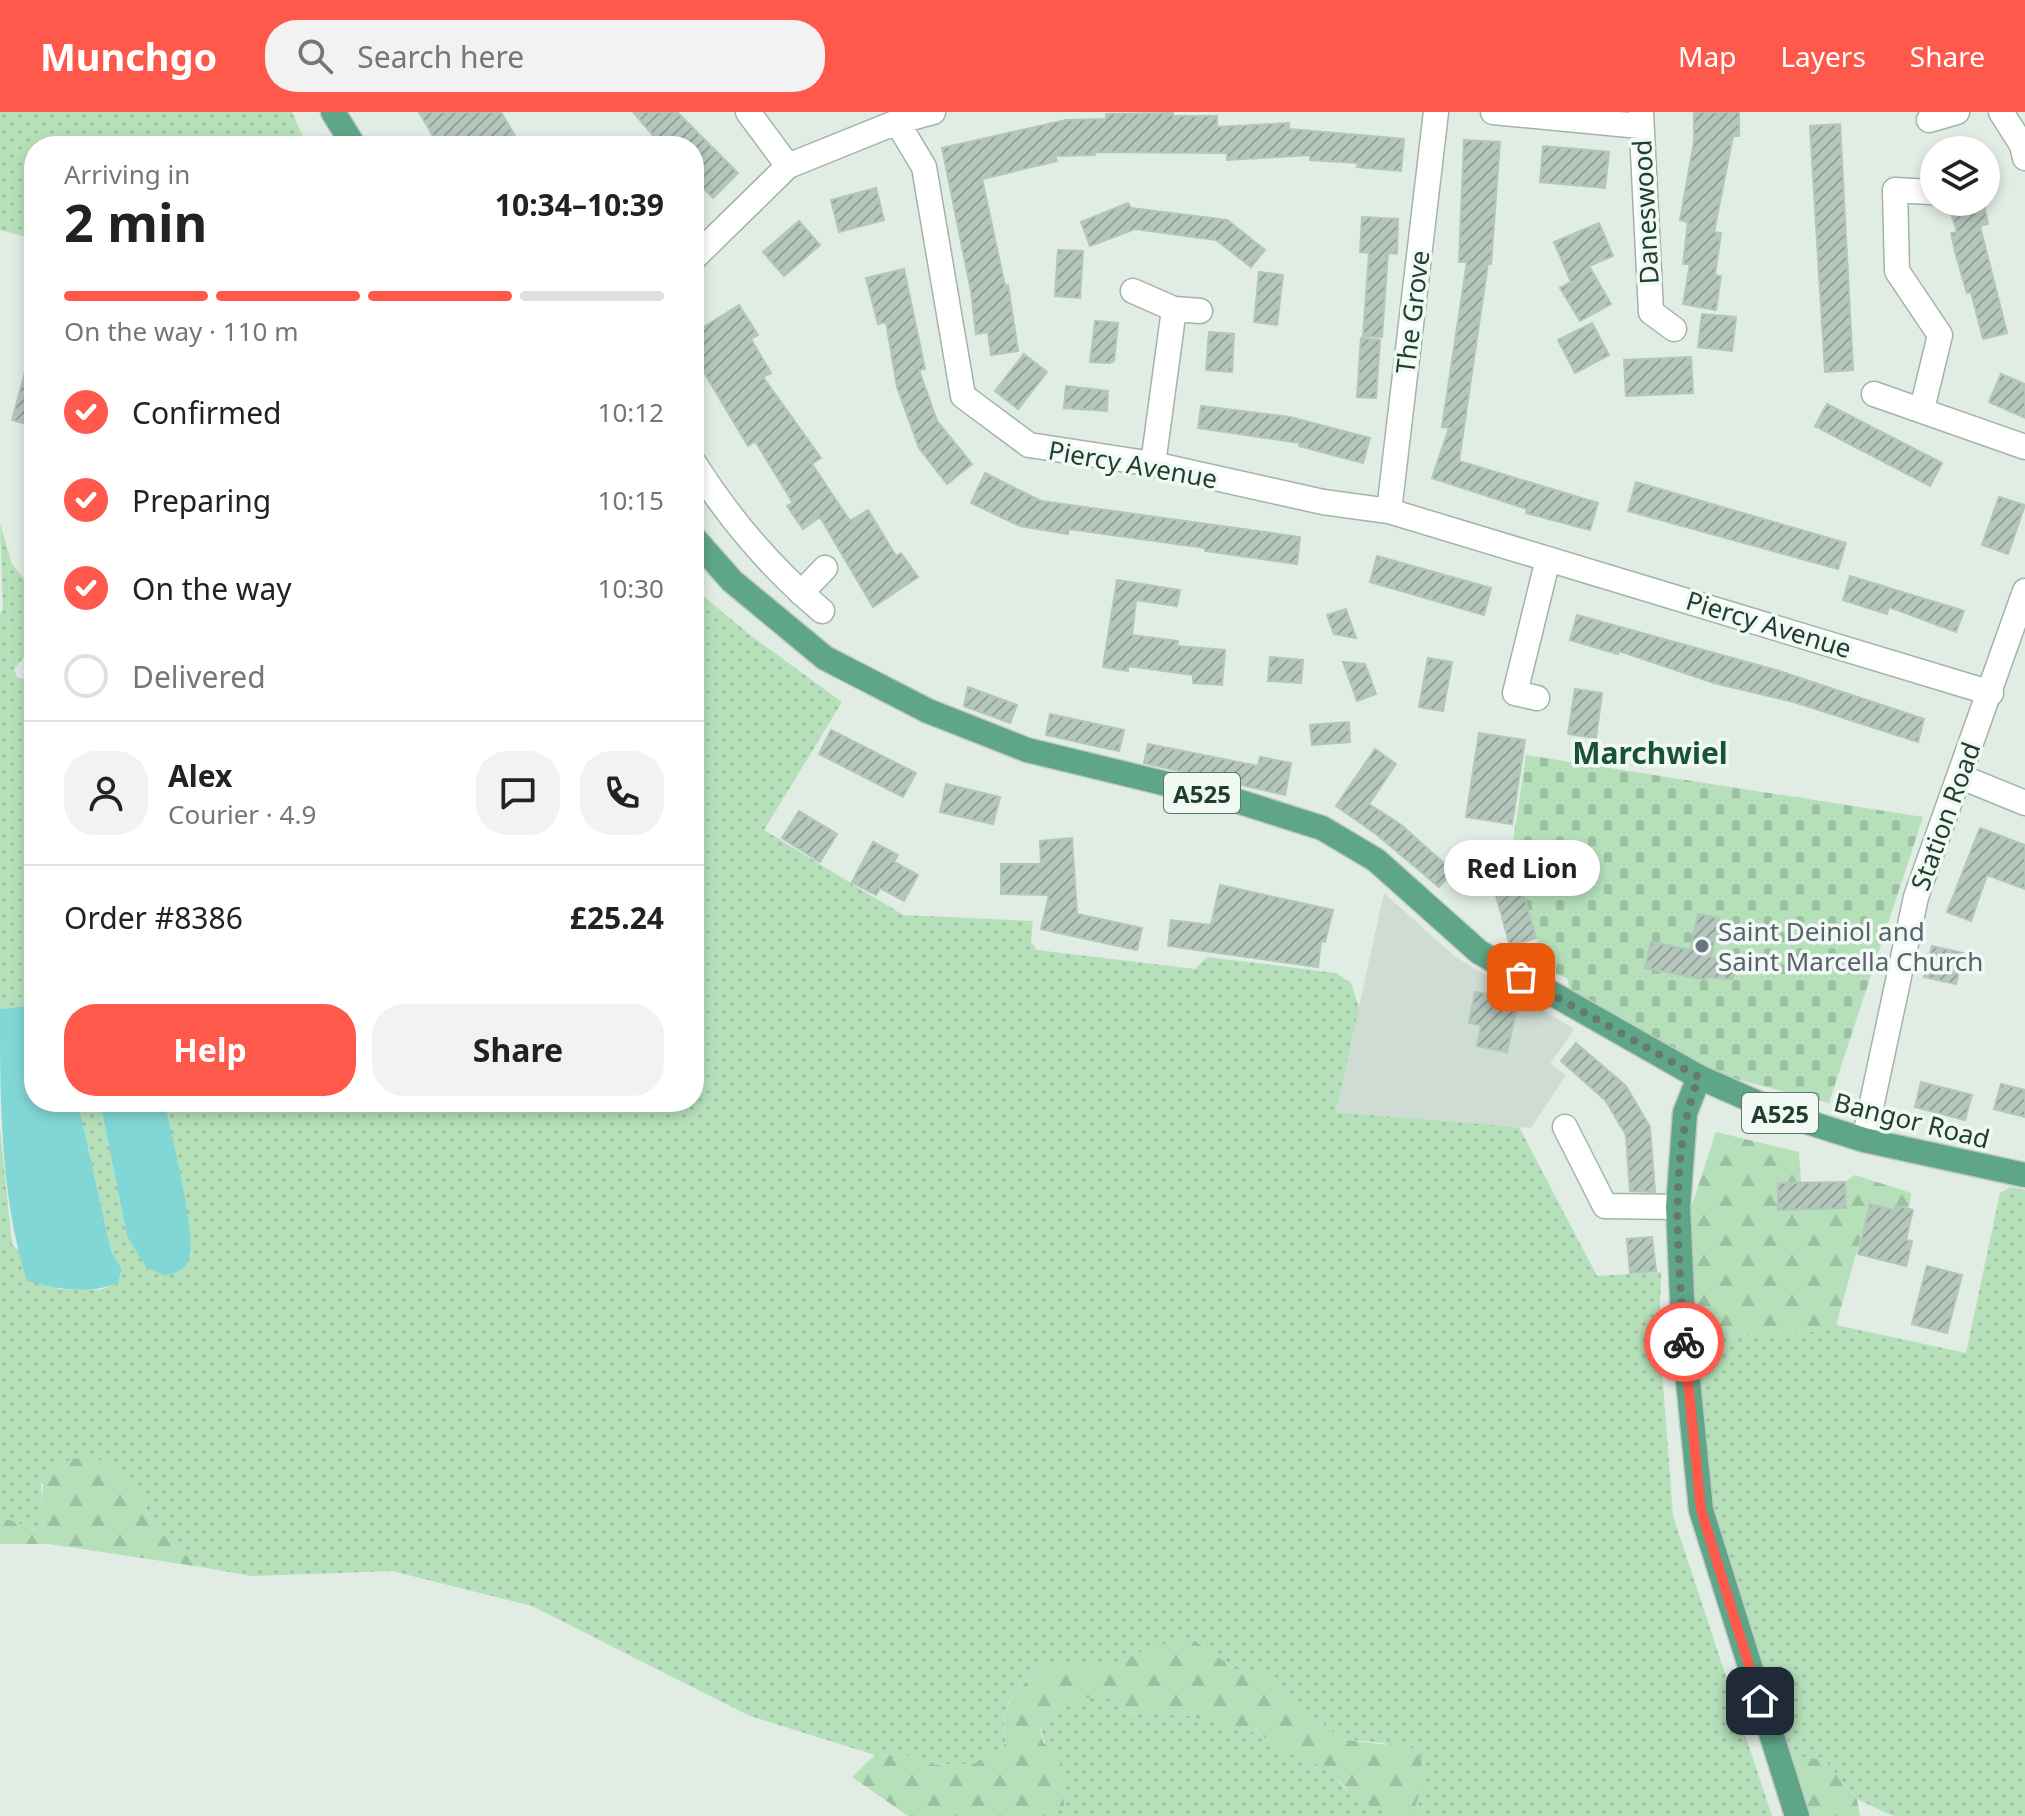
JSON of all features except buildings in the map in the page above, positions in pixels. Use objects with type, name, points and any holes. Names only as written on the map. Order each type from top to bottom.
[{"type":"main road","points":[[333,112],[348,136]]},
{"type":"main road","name":"A525","points":[[704,549],[732,581],[825,658],[928,711],[1027,750],[1237,801],[1322,828],[1376,860],[1479,952],[1699,1077]]},
{"type":"main road","points":[[1699,1077],[1685,1113],[1678,1207],[1684,1341],[1701,1510],[1797,1816]]},
{"type":"main road","name":"Bangor Road","points":[[1699,1077],[1785,1115],[1864,1140],[2025,1175]]},
{"type":"street","points":[[748,112],[788,166]]},
{"type":"street","points":[[704,248],[788,166],[897,122],[933,112]]},
{"type":"street","name":"The Grove","points":[[1389,511],[1436,112]]},
{"type":"street","points":[[1493,112],[1641,119]]},
{"type":"street","points":[[1929,120],[1957,112]]},
{"type":"street","points":[[2001,112],[2022,145],[2025,158]]},
{"type":"street","name":"Daneswood","points":[[1641,119],[1641,314],[1674,329]]},
{"type":"street","name":"Piercy Avenue","points":[[897,122],[924,167],[963,396],[1029,445],[1153,464],[1323,502],[1389,511],[1991,693]]},
{"type":"street","points":[[1920,191],[1895,190],[1897,271],[1940,335],[1922,409]]},
{"type":"street","points":[[1133,291],[1174,309],[1200,311]]},
{"type":"street","points":[[1153,464],[1174,309]]},
{"type":"street","points":[[1874,394],[2025,447]]},
{"type":"street","points":[[704,479],[725,512],[801,593],[822,611]]},
{"type":"street","points":[[1537,698],[1515,693],[1548,559]]},
{"type":"street","points":[[801,593],[825,568]]},
{"type":"street","name":"Station Road","points":[[1864,1140],[1916,897],[2025,591]]},
{"type":"street","points":[[1959,776],[2025,803]]},
{"type":"street","points":[[1565,1127],[1600,1212],[1678,1207]]},
{"type":"shaded area","points":[[1384,893],[1454,956],[1574,1029],[1550,1064],[1566,1075],[1531,1128],[1336,1112]]},
{"type":"green space","points":[[0,112],[292,112],[303,136],[24,136],[24,236],[0,230]]},
{"type":"green space","points":[[0,524],[12,564],[24,579],[24,657],[14,669],[17,677],[24,679],[24,1006],[0,1009],[0,614],[3,610]]},
{"type":"green space","points":[[704,596],[750,635],[842,702],[764,830],[903,915],[1033,921],[1031,942],[1037,950],[1195,969],[1207,957],[1336,973],[1351,983],[1359,1008],[1336,1112],[1519,1127],[1597,1276],[1661,1272],[1659,1331],[1673,1516],[1772,1816],[1053,1816],[1064,1807],[1039,1723],[1083,1698],[1107,1698],[1126,1712],[1189,1716],[1258,1733],[1302,1761],[1326,1766],[1345,1789],[1412,1815],[1418,1796],[1385,1743],[1340,1739],[1321,1721],[1292,1706],[1273,1673],[1243,1674],[1195,1641],[1149,1648],[1113,1666],[1044,1666],[1017,1691],[1006,1708],[1006,1744],[973,1764],[930,1765],[904,1754],[875,1755],[750,1716],[532,1606],[392,1571],[252,1576],[201,1567],[154,1527],[143,1499],[41,1483],[43,1533],[0,1516],[0,1128],[12,1244],[58,1289],[100,1290],[118,1283],[122,1269],[111,1251],[80,1112],[102,1112],[127,1236],[191,1256],[189,1224],[167,1112],[704,1112]]},
{"type":"green space","points":[[1526,755],[1923,817],[1829,1103],[1724,1076],[1572,999],[1567,978],[1546,971],[1518,874],[1508,876]]},
{"type":"green space","points":[[1716,1132],[1799,1152],[1801,1182],[1778,1183],[1779,1210],[1845,1208],[1845,1182],[1855,1175],[1911,1193],[1909,1208],[1896,1206],[1894,1210],[1870,1205],[1836,1325],[1823,1331],[1692,1339],[1686,1223]]},
{"type":"green space","points":[[2011,1187],[2025,1190],[2025,1816],[1893,1816],[1857,1799],[1824,1760],[1791,1755],[1742,1621],[1719,1540],[1706,1465],[1692,1339],[1823,1331],[1836,1325],[1966,1353],[2000,1193]]},
{"type":"green space","points":[[89,1456],[113,1465],[143,1499],[154,1527],[201,1567],[49,1544],[0,1544],[0,1516],[43,1533],[42,1491],[45,1480],[59,1465]]},
{"type":"green space","points":[[1182,1640],[1195,1641],[1243,1674],[1273,1673],[1292,1706],[1321,1721],[1340,1739],[1418,1749],[1425,1777],[1412,1815],[1385,1811],[1363,1802],[1326,1766],[1302,1761],[1258,1733],[1189,1716],[1126,1712],[1107,1698],[1083,1698],[1039,1723],[1043,1742],[1062,1761],[1064,1807],[1053,1816],[908,1816],[852,1777],[875,1755],[904,1754],[930,1765],[973,1764],[1006,1744],[1004,1717],[1011,1699],[1044,1666],[1113,1666],[1149,1648]]},
{"type":"green space","points":[[1791,1755],[1824,1760],[1857,1799],[1860,1816],[1808,1816]]},
{"type":"water","points":[[24,1006],[24,1112],[80,1112],[111,1251],[122,1269],[118,1283],[95,1289],[72,1290],[27,1281],[11,1215],[3,1147],[0,1009]]},
{"type":"water","points":[[102,1112],[167,1112],[190,1229],[189,1259],[185,1266],[165,1276],[146,1267],[127,1236]]},
{"type":"way so far","points":[[1521,977],[1699,1077],[1685,1113],[1678,1207],[1684,1342]]},
{"type":"place","name":"Saint Deiniol and Saint Marcella Church","points":[[1702,946]]},
{"type":"place","name":"Red Lion","points":[[1521,977]]},
{"type":"district","name":"Marchwiel","points":[[1650,752]]},
{"type":"route","points":[[1684,1342],[1701,1510],[1760,1701]]}]
